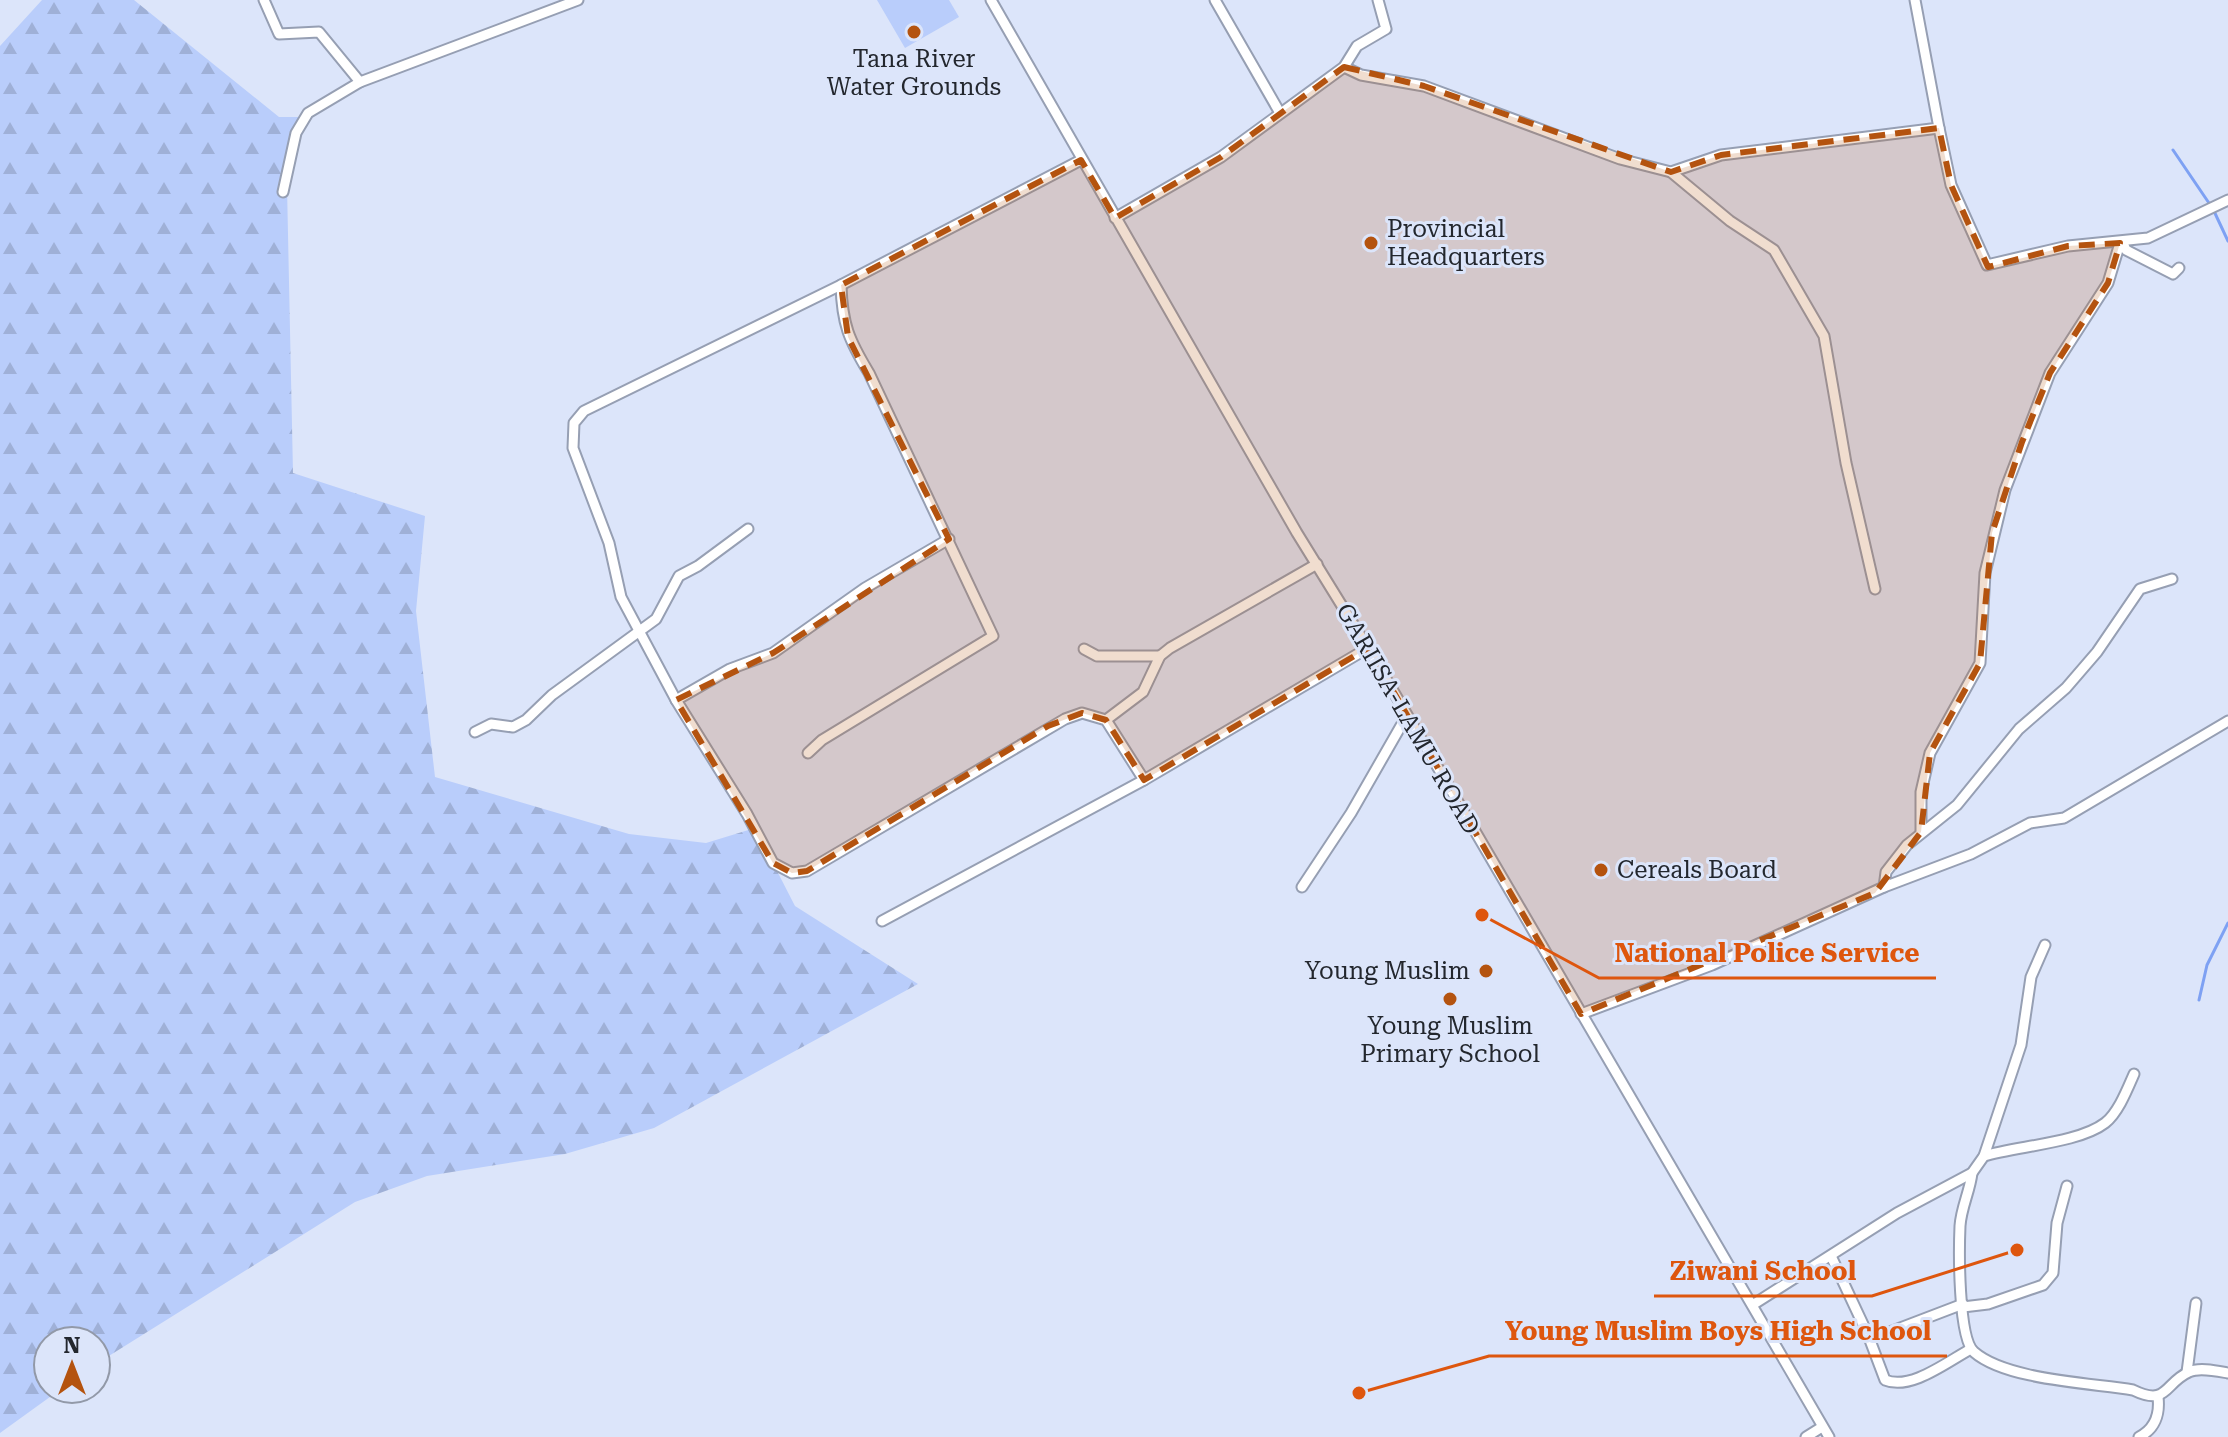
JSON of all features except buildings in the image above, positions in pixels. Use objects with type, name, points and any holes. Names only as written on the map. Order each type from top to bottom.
[{"type":"street","points":[[264,0],[279,34],[319,32],[360,82]]},
{"type":"street","points":[[283,192],[300,124],[308,113],[360,82],[578,0]]},
{"type":"street","name":"GARIISA-LAMU ROAD","points":[[991,0],[1081,160],[1754,1304],[1829,1437]]},
{"type":"street","points":[[1215,0],[1280,113]]},
{"type":"street","points":[[1115,218],[1221,157],[1344,67],[1357,46],[1386,29],[1378,0]]},
{"type":"street","points":[[1915,0],[1951,185],[1987,265],[2068,246],[2148,238],[2228,200]]},
{"type":"street","points":[[1344,67],[1361,75],[1424,86],[1620,159],[1671,172],[1730,221],[1774,250],[1824,336],[1846,463],[1875,589]]},
{"type":"street","points":[[1671,172],[1721,155],[1939,128]]},
{"type":"street","points":[[1081,160],[841,285],[584,411],[574,423],[573,448],[609,543],[621,597],[676,700],[747,814],[773,863],[792,873],[807,871],[1048,726],[1082,713],[1106,720],[1144,780]]},
{"type":"street","points":[[2122,243],[2126,250],[2173,274],[2179,268]]},
{"type":"street","points":[[1921,832],[1921,792],[1930,753],[1980,663],[1985,573],[2005,490],[2050,373],[2108,283],[2122,243]]},
{"type":"street","points":[[808,753],[822,740],[993,636],[869,373],[848,337],[842,317],[841,285]]},
{"type":"street","points":[[475,732],[491,724],[513,727],[526,720],[552,695],[641,634],[656,619],[679,576],[698,566],[748,529]]},
{"type":"street","points":[[676,700],[730,669],[773,653],[865,588],[949,539]]},
{"type":"street","points":[[1084,649],[1097,656],[1160,656],[1317,564]]},
{"type":"street","points":[[1884,887],[1886,872],[1921,832],[1957,805],[2019,729],[2066,688],[2097,652],[2140,589],[2172,579]]},
{"type":"street","points":[[882,921],[1144,780],[1368,648]]},
{"type":"street","points":[[1106,720],[1143,692],[1160,656]]},
{"type":"street","points":[[1302,887],[1351,813],[1406,717]]},
{"type":"street","points":[[1581,1014],[1712,965],[1884,887],[1971,854],[2030,823],[2064,818],[2228,721]]},
{"type":"street","points":[[2045,945],[2031,977],[2021,1045],[1984,1156],[1972,1173],[1960,1224],[1963,1305],[1971,1349],[1991,1363],[2027,1374],[2158,1397]]},
{"type":"street","points":[[1984,1156],[2075,1135],[2104,1124],[2115,1112],[2134,1074]]},
{"type":"street","points":[[1754,1304],[1897,1213],[1972,1173]]},
{"type":"street","points":[[1868,1335],[1887,1333],[1963,1305],[1988,1304],[2043,1285],[2053,1273],[2057,1223],[2067,1186]]},
{"type":"street","points":[[1831,1256],[1885,1380],[1908,1382],[1971,1349]]},
{"type":"street","points":[[2139,1437],[2149,1432],[2153,1424],[2158,1397],[2187,1372],[2196,1303]]},
{"type":"street","points":[[2187,1372],[2228,1373]]},
{"type":"street","points":[[1806,1437],[1822,1427]]},
{"type":"highlighted area","points":[[1344,67],[1424,86],[1671,172],[1721,155],[1939,128],[1951,185],[1988,267],[2068,246],[2120,243],[2108,283],[2050,373],[2022,442],[1992,533],[1980,663],[1930,753],[1921,832],[1875,893],[1581,1014],[1368,648],[1144,780],[1106,720],[1082,713],[1048,726],[807,871],[792,873],[773,863],[676,700],[773,653],[949,539],[848,337],[841,285],[1081,160],[1115,218],[1221,157]]},
{"type":"green space","points":[[42,0],[134,0],[279,117],[303,117],[287,186],[293,473],[425,516],[416,611],[435,777],[629,834],[706,843],[755,828],[795,906],[918,984],[654,1128],[565,1154],[427,1176],[355,1202],[112,1354],[112,1325],[32,1325],[32,1405],[39,1405],[0,1433],[0,46]]},
{"type":"green space","name":"Tana River Water Grounds","points":[[877,0],[949,0],[959,17],[905,48]]},
{"type":"waterway","points":[[2173,150],[2213,209],[2228,241]]},
{"type":"waterway","points":[[2199,1000],[2207,965],[2228,923]]},
{"type":"place","name":"Tana River Water Grounds","points":[[914,32]]},
{"type":"place","name":"Provincial Headquarters","points":[[1371,243]]},
{"type":"place","name":"Cereals Board","points":[[1601,870]]},
{"type":"place","name":"National Police Service","points":[[1482,915]]},
{"type":"place","name":"Young Muslim","points":[[1486,971]]},
{"type":"place","name":"Young Muslim Primary School","points":[[1450,999]]},
{"type":"place","name":"Ziwani School","points":[[2017,1250]]},
{"type":"place","name":"Young Muslim Boys High School","points":[[1359,1393]]}]
